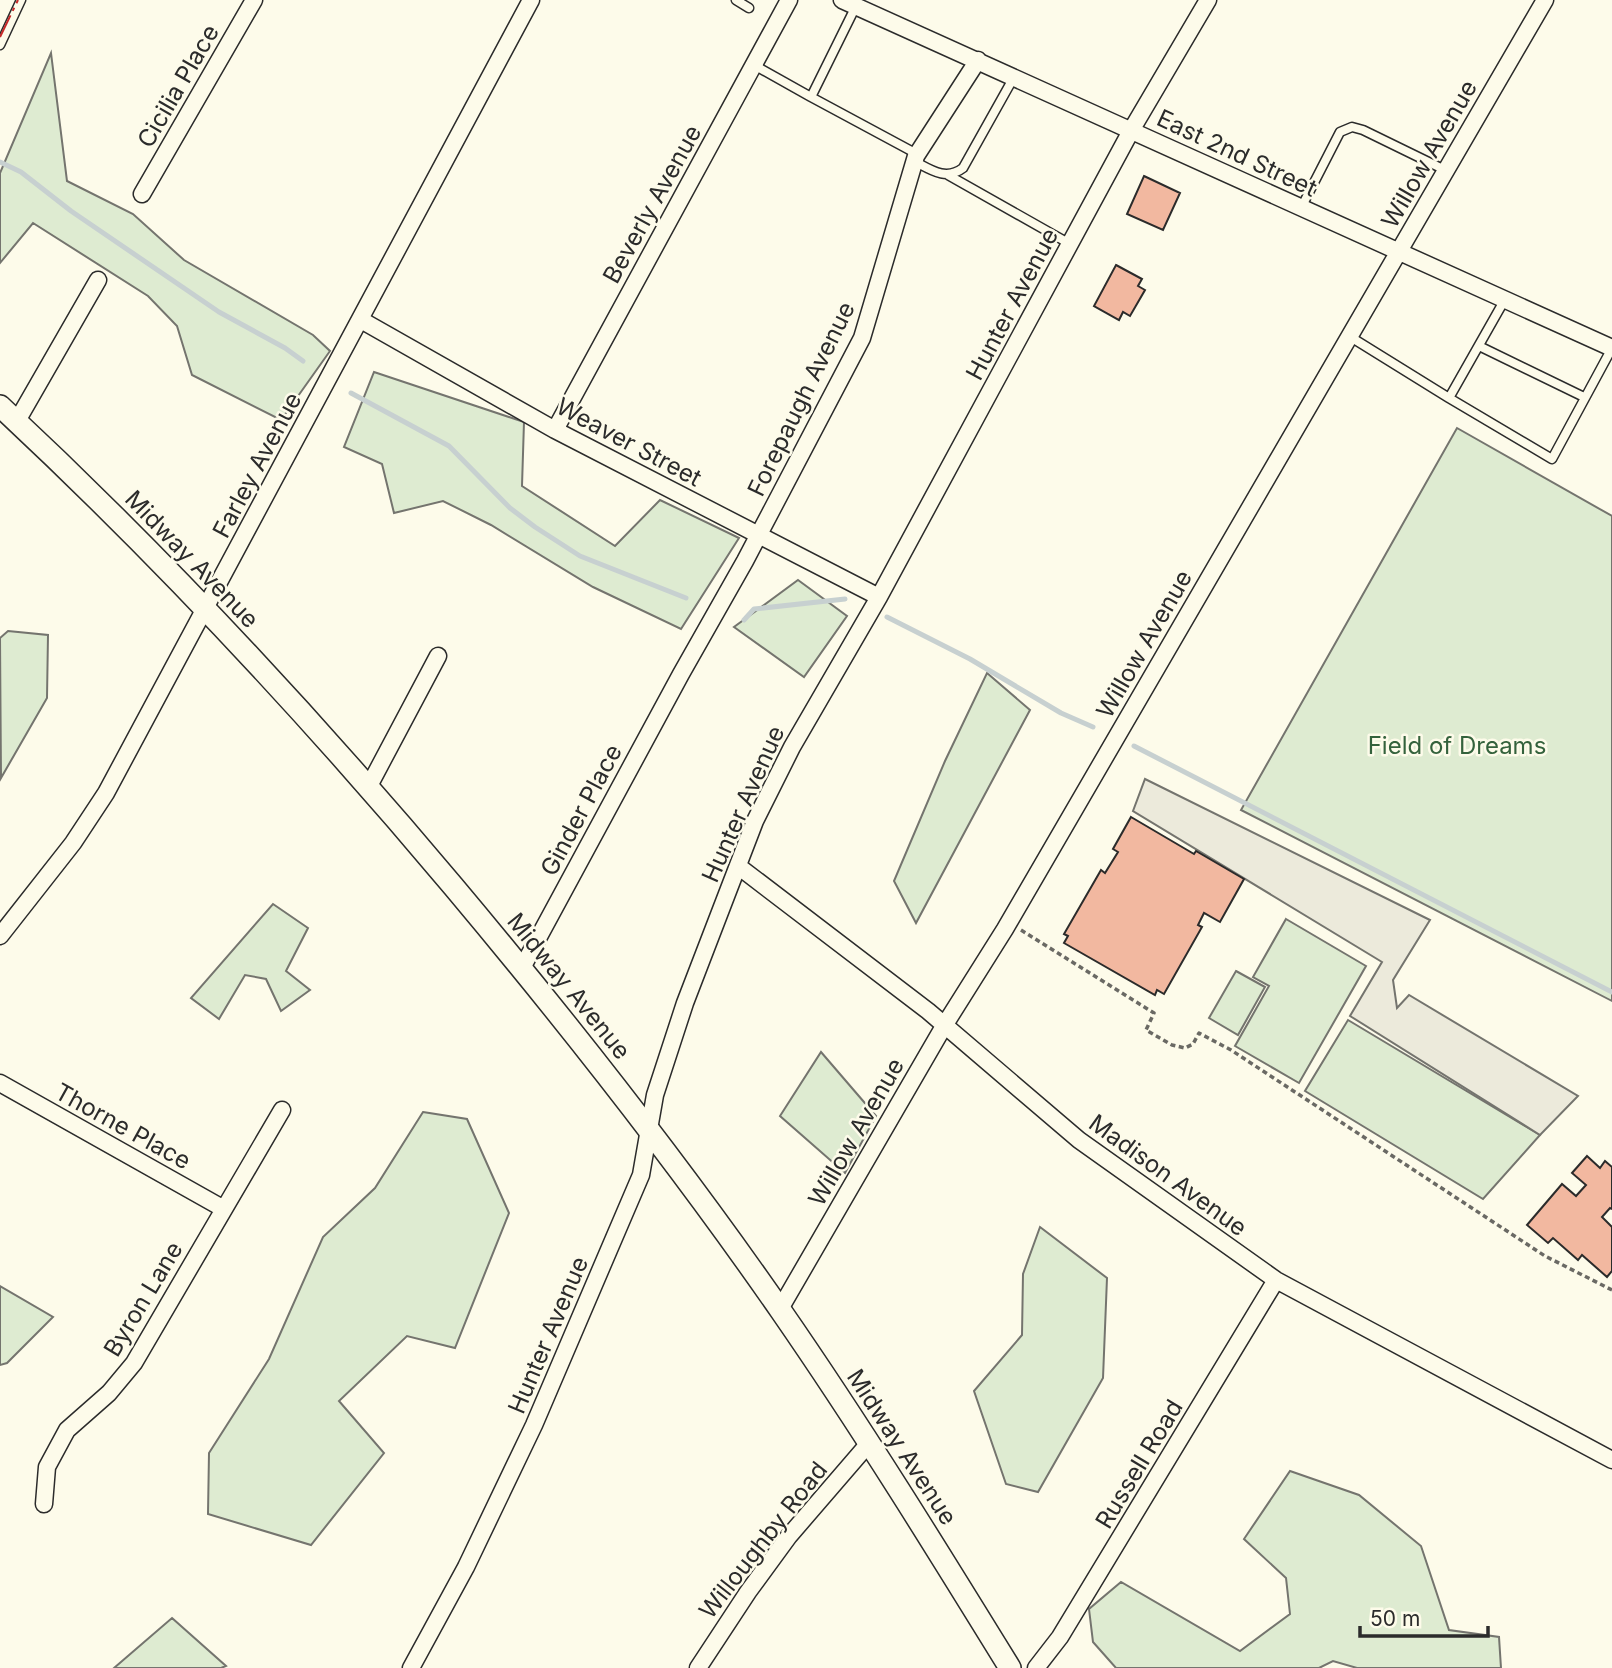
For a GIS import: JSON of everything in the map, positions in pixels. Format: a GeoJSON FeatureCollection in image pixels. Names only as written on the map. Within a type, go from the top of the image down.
{"type":"FeatureCollection","features":[{"type":"Feature","properties":{"kind":"street","name":"Cicilia Place"},"geometry":{"type":"LineString","coordinates":[[142,194],[254,0]]}},
{"type":"Feature","properties":{"kind":"street","name":"Farley Avenue"},"geometry":{"type":"LineString","coordinates":[[0,936],[73,843],[106,793],[531,0]]}},
{"type":"Feature","properties":{"kind":"street","name":"Beverly Avenue"},"geometry":{"type":"LineString","coordinates":[[555,430],[789,0]]}},
{"type":"Feature","properties":{"kind":"street","name":"Hunter Avenue"},"geometry":{"type":"LineString","coordinates":[[411,1668],[466,1567],[534,1425],[641,1175],[655,1095],[685,1003],[755,821],[792,747],[879,597],[1132,129],[1208,0]]}},
{"type":"Feature","properties":{"kind":"street","name":"Willow Avenue"},"geometry":{"type":"LineString","coordinates":[[780,1309],[944,1026],[1005,929],[1545,0]]}},
{"type":"Feature","properties":{"kind":"street","name":"East 2nd Street"},"geometry":{"type":"LineString","coordinates":[[849,3],[1132,129],[1504,301],[1612,347]]}},
{"type":"Feature","properties":{"kind":"street","name":"Forepaugh Avenue"},"geometry":{"type":"LineString","coordinates":[[681,674],[759,535],[862,338],[876,299],[916,158],[978,60]]}},
{"type":"Feature","properties":{"kind":"street"},"geometry":{"type":"LineString","coordinates":[[17,421],[98,280]]}},
{"type":"Feature","properties":{"kind":"street","name":"Weaver Street"},"geometry":{"type":"LineString","coordinates":[[361,320],[555,430],[879,597]]}},
{"type":"Feature","properties":{"kind":"street","name":"Midway Avenue"},"geometry":{"type":"LineString","coordinates":[[0,405],[128,530],[369,786],[522,968],[649,1129],[780,1309],[870,1443],[1010,1668]]}},
{"type":"Feature","properties":{"kind":"street"},"geometry":{"type":"LineString","coordinates":[[369,786],[438,656]]}},
{"type":"Feature","properties":{"kind":"street","name":"Ginder Place"},"geometry":{"type":"LineString","coordinates":[[522,968],[681,674]]}},
{"type":"Feature","properties":{"kind":"street","name":"Madison Avenue"},"geometry":{"type":"LineString","coordinates":[[738,866],[944,1026],[1079,1140],[1276,1280],[1612,1460]]}},
{"type":"Feature","properties":{"kind":"street","name":"Thorne Place"},"geometry":{"type":"LineString","coordinates":[[0,1083],[224,1209]]}},
{"type":"Feature","properties":{"kind":"street","name":"Byron Lane"},"geometry":{"type":"LineString","coordinates":[[44,1504],[47,1466],[67,1430],[109,1393],[134,1363],[282,1110]]}},
{"type":"Feature","properties":{"kind":"street","name":"Russell Road"},"geometry":{"type":"LineString","coordinates":[[1036,1668],[1060,1637],[1276,1280]]}},
{"type":"Feature","properties":{"kind":"street","name":"Willoughby Road"},"geometry":{"type":"LineString","coordinates":[[698,1668],[789,1536],[870,1443]]}},
{"type":"Feature","properties":{"kind":"lane"},"geometry":{"type":"LineString","coordinates":[[0,45],[21,0]]}},
{"type":"Feature","properties":{"kind":"lane"},"geometry":{"type":"LineString","coordinates":[[736,0],[749,8]]}},
{"type":"Feature","properties":{"kind":"lane"},"geometry":{"type":"LineString","coordinates":[[811,97],[849,3]]}},
{"type":"Feature","properties":{"kind":"lane"},"geometry":{"type":"LineString","coordinates":[[754,65],[936,172],[948,175],[955,175],[963,168],[1014,76]]}},
{"type":"Feature","properties":{"kind":"lane"},"geometry":{"type":"LineString","coordinates":[[1301,208],[1340,132],[1352,127],[1445,170]]}},
{"type":"Feature","properties":{"kind":"lane"},"geometry":{"type":"LineString","coordinates":[[948,175],[1070,244]]}},
{"type":"Feature","properties":{"kind":"lane"},"geometry":{"type":"LineString","coordinates":[[1449,398],[1504,301]]}},
{"type":"Feature","properties":{"kind":"lane"},"geometry":{"type":"LineString","coordinates":[[1349,336],[1552,459],[1612,347]]}},
{"type":"Feature","properties":{"kind":"lane"},"geometry":{"type":"LineString","coordinates":[[1479,346],[1584,397]]}},
{"type":"Feature","properties":{"kind":"path"},"geometry":{"type":"LineString","coordinates":[[1021,930],[1154,1013],[1146,1030],[1172,1045],[1185,1048],[1192,1044],[1199,1033],[1231,1050],[1545,1256],[1612,1290]]}},
{"type":"Feature","properties":{"kind":"green space"},"geometry":{"type":"Polygon","coordinates":[[[51,53],[67,181],[133,214],[184,260],[313,335],[330,351],[281,420],[192,375],[177,326],[148,296],[33,223],[0,263],[0,173],[51,53]]]}},
{"type":"Feature","properties":{"kind":"green space"},"geometry":{"type":"Polygon","coordinates":[[[374,372],[524,422],[522,486],[615,546],[660,500],[739,538],[681,629],[593,587],[491,525],[443,501],[394,513],[382,464],[344,447],[374,372]]]}},
{"type":"Feature","properties":{"kind":"green space","name":"Field of Dreams"},"geometry":{"type":"Polygon","coordinates":[[[1457,428],[1612,516],[1612,1001],[1241,810],[1457,428]]]}},
{"type":"Feature","properties":{"kind":"green space"},"geometry":{"type":"Polygon","coordinates":[[[798,580],[847,616],[804,677],[734,627],[798,580]]]}},
{"type":"Feature","properties":{"kind":"green space"},"geometry":{"type":"Polygon","coordinates":[[[8,631],[48,635],[47,698],[1,778],[0,638],[8,631]]]}},
{"type":"Feature","properties":{"kind":"green space"},"geometry":{"type":"Polygon","coordinates":[[[987,673],[1030,710],[916,923],[894,881],[945,761],[987,673]]]}},
{"type":"Feature","properties":{"kind":"green space"},"geometry":{"type":"Polygon","coordinates":[[[273,904],[308,928],[286,971],[310,990],[281,1011],[266,979],[245,975],[219,1019],[191,998],[273,904]]]}},
{"type":"Feature","properties":{"kind":"green space"},"geometry":{"type":"Polygon","coordinates":[[[1286,919],[1366,966],[1299,1083],[1235,1046],[1269,986],[1253,977],[1286,919]]]}},
{"type":"Feature","properties":{"kind":"green space"},"geometry":{"type":"Polygon","coordinates":[[[1236,971],[1265,987],[1238,1035],[1209,1018],[1236,971]]]}},
{"type":"Feature","properties":{"kind":"green space"},"geometry":{"type":"Polygon","coordinates":[[[1348,1020],[1540,1135],[1483,1199],[1305,1091],[1348,1020]]]}},
{"type":"Feature","properties":{"kind":"green space"},"geometry":{"type":"Polygon","coordinates":[[[821,1052],[876,1116],[845,1173],[780,1116],[821,1052]]]}},
{"type":"Feature","properties":{"kind":"green space"},"geometry":{"type":"Polygon","coordinates":[[[423,1112],[467,1119],[509,1213],[455,1348],[407,1336],[339,1401],[384,1453],[311,1545],[208,1514],[209,1453],[269,1359],[323,1237],[375,1188],[423,1112]]]}},
{"type":"Feature","properties":{"kind":"green space"},"geometry":{"type":"Polygon","coordinates":[[[1040,1227],[1107,1278],[1103,1378],[1038,1492],[1006,1484],[974,1391],[1022,1335],[1023,1274],[1040,1227]]]}},
{"type":"Feature","properties":{"kind":"green space"},"geometry":{"type":"Polygon","coordinates":[[[0,1286],[53,1317],[7,1363],[0,1365],[0,1286]]]}},
{"type":"Feature","properties":{"kind":"green space"},"geometry":{"type":"Polygon","coordinates":[[[1290,1471],[1359,1495],[1421,1546],[1449,1630],[1499,1637],[1501,1668],[1357,1668],[1333,1661],[1319,1668],[1116,1668],[1093,1642],[1089,1609],[1121,1582],[1240,1651],[1290,1614],[1286,1578],[1244,1539],[1290,1471]]]}},
{"type":"Feature","properties":{"kind":"green space"},"geometry":{"type":"Polygon","coordinates":[[[172,1618],[226,1666],[114,1668],[172,1618]]]}},
{"type":"Feature","properties":{"kind":"shaded area"},"geometry":{"type":"Polygon","coordinates":[[[1145,779],[1430,920],[1393,980],[1397,1008],[1409,995],[1578,1096],[1540,1135],[1350,1016],[1382,962],[1133,811],[1145,779]]]}},
{"type":"Feature","properties":{"kind":"building"},"geometry":{"type":"Polygon","coordinates":[[[1144,176],[1180,193],[1163,230],[1127,214],[1144,176]]]}},
{"type":"Feature","properties":{"kind":"building"},"geometry":{"type":"Polygon","coordinates":[[[1116,265],[1142,279],[1138,286],[1145,290],[1130,316],[1123,312],[1119,320],[1094,306],[1116,265]]]}},
{"type":"Feature","properties":{"kind":"building"},"geometry":{"type":"Polygon","coordinates":[[[1131,817],[1194,854],[1196,851],[1244,879],[1220,922],[1204,913],[1198,925],[1202,927],[1164,994],[1157,990],[1155,995],[1064,943],[1068,936],[1064,934],[1101,870],[1105,873],[1118,852],[1113,849],[1131,817]]]}},
{"type":"Feature","properties":{"kind":"building"},"geometry":{"type":"Polygon","coordinates":[[[1587,1156],[1600,1168],[1605,1161],[1612,1167],[1612,1209],[1602,1217],[1612,1227],[1612,1271],[1607,1277],[1582,1255],[1578,1260],[1553,1238],[1548,1243],[1527,1225],[1562,1184],[1576,1196],[1586,1185],[1572,1173],[1587,1156]]]}},
{"type":"Feature","properties":{"kind":"waterway"},"geometry":{"type":"LineString","coordinates":[[0,162],[21,172],[71,211],[219,312],[285,348],[303,361]]}},
{"type":"Feature","properties":{"kind":"waterway"},"geometry":{"type":"LineString","coordinates":[[351,393],[449,446],[510,508],[580,556],[686,598]]}},
{"type":"Feature","properties":{"kind":"waterway"},"geometry":{"type":"LineString","coordinates":[[744,620],[754,609],[845,599]]}},
{"type":"Feature","properties":{"kind":"waterway"},"geometry":{"type":"LineString","coordinates":[[887,617],[970,659],[1061,713],[1093,727]]}},
{"type":"Feature","properties":{"kind":"waterway"},"geometry":{"type":"LineString","coordinates":[[1134,746],[1612,992]]}},
{"type":"Feature","properties":{"kind":"power"},"geometry":{"type":"LineString","coordinates":[[0,37],[18,0]]}}]}
